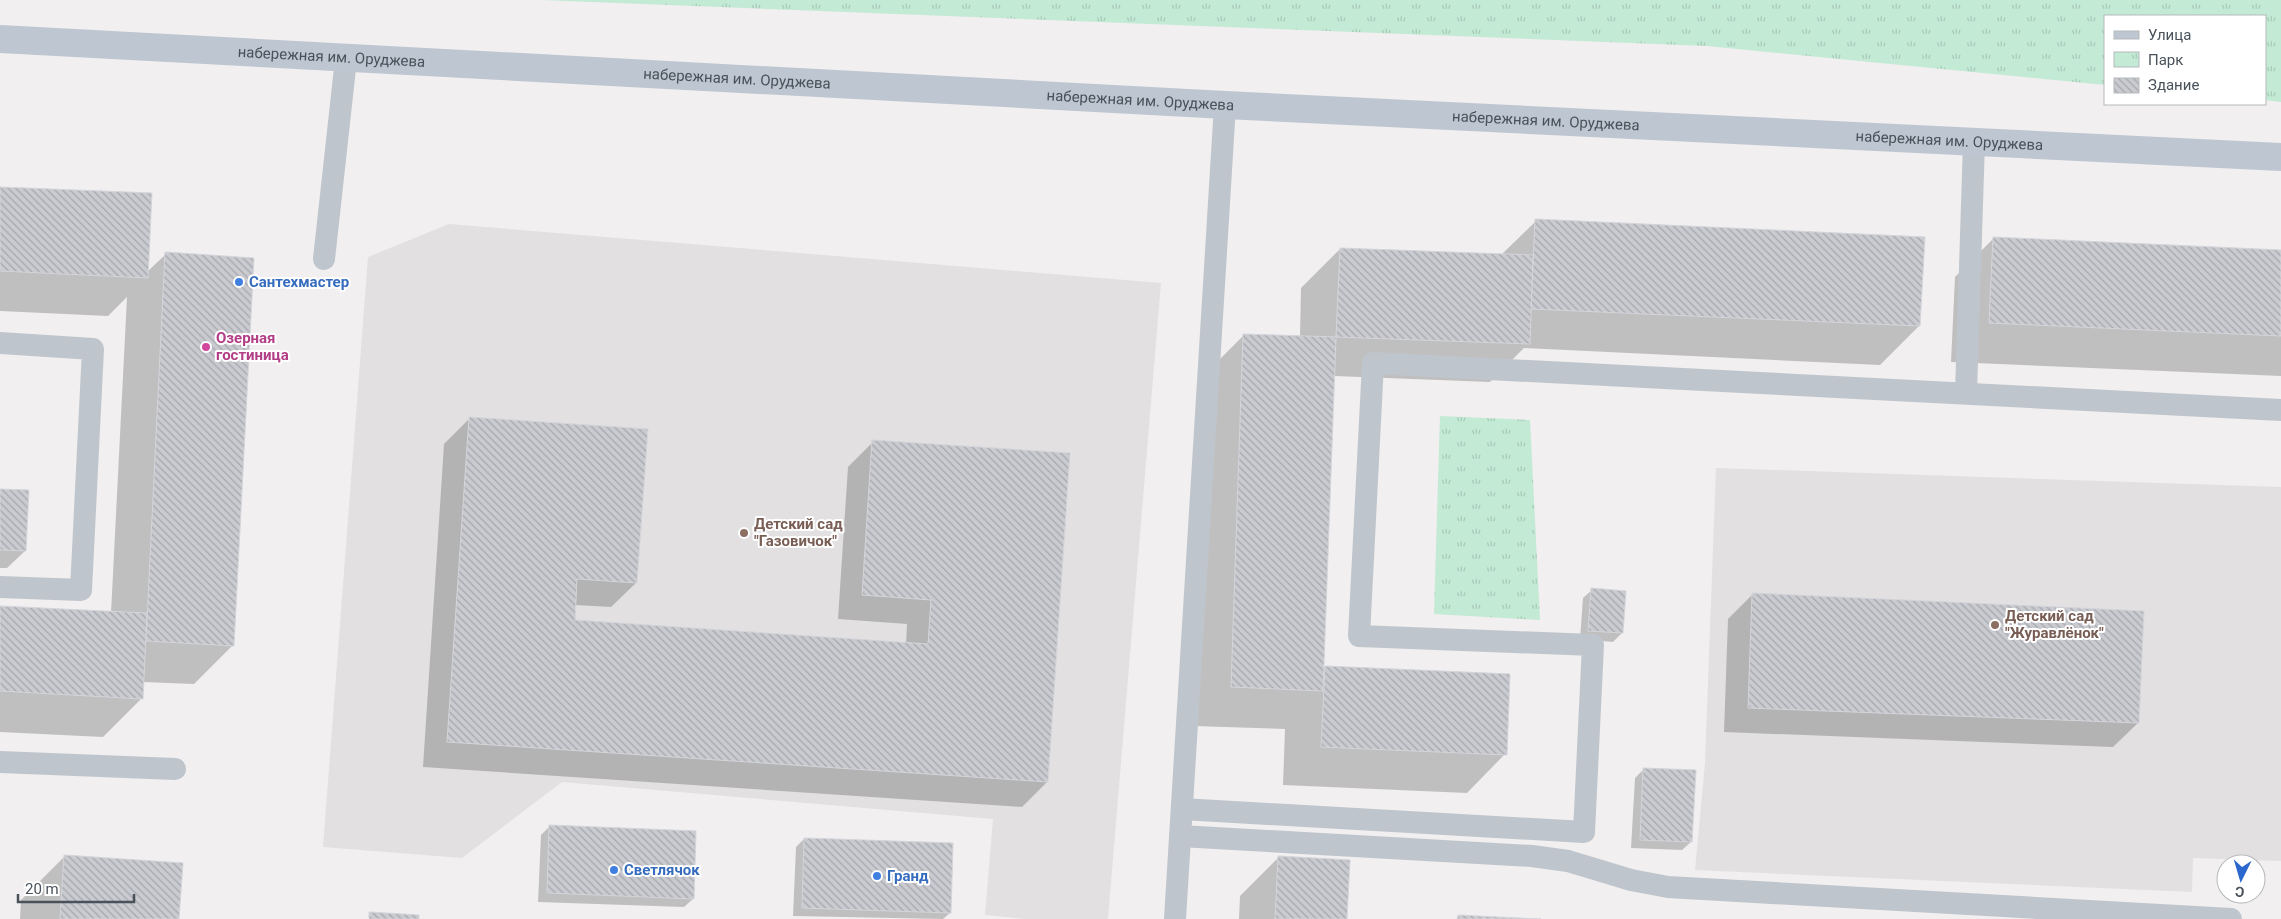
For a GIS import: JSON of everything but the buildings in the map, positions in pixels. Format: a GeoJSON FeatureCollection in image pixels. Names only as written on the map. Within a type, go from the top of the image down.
{"type":"FeatureCollection","features":[{"type":"Feature","properties":{"kind":"street","name":"набережная им. Оруджева"},"geometry":{"type":"LineString","coordinates":[[0,39],[1225,106],[2281,157]]}},
{"type":"Feature","properties":{"kind":"lane"},"geometry":{"type":"LineString","coordinates":[[324,258],[346,59]]}},
{"type":"Feature","properties":{"kind":"lane"},"geometry":{"type":"LineString","coordinates":[[1176,919],[1225,106]]}},
{"type":"Feature","properties":{"kind":"lane"},"geometry":{"type":"LineString","coordinates":[[1966,393],[1974,142]]}},
{"type":"Feature","properties":{"kind":"lane"},"geometry":{"type":"LineString","coordinates":[[0,343],[92,349],[81,590],[0,587]]}},
{"type":"Feature","properties":{"kind":"lane"},"geometry":{"type":"LineString","coordinates":[[1182,809],[1584,832],[1593,644],[1359,636],[1373,363],[2281,410]]}},
{"type":"Feature","properties":{"kind":"lane"},"geometry":{"type":"LineString","coordinates":[[0,762],[175,769]]}},
{"type":"Feature","properties":{"kind":"lane"},"geometry":{"type":"LineString","coordinates":[[1180,836],[1532,856],[1568,861],[1631,880],[1668,887],[2231,919]]}},
{"type":"Feature","properties":{"kind":"shaded area","name":"Детский сад \"Газовичок\""},"geometry":{"type":"Polygon","coordinates":[[[449,224],[1161,283],[1108,919],[1026,919],[985,915],[993,819],[562,782],[462,858],[323,847],[368,257],[449,224]]]}},
{"type":"Feature","properties":{"kind":"shaded area","name":"Детский сад \"Журавлёнок\""},"geometry":{"type":"Polygon","coordinates":[[[1716,468],[2281,487],[2281,861],[2266,860],[2266,854],[2216,854],[2216,859],[2193,858],[2192,892],[1695,870],[1705,763],[1716,468]]]}},
{"type":"Feature","properties":{"kind":"green space"},"geometry":{"type":"Polygon","coordinates":[[[542,0],[2281,0],[2281,102],[2266,100],[2266,15],[2104,15],[2104,85],[1707,46],[542,0]]]}},
{"type":"Feature","properties":{"kind":"green space"},"geometry":{"type":"Polygon","coordinates":[[[1440,416],[1530,420],[1540,620],[1434,614],[1440,416]]]}},
{"type":"Feature","properties":{"kind":"place","name":"Сантехмастер"},"geometry":{"type":"Point","coordinates":[239,282]}},
{"type":"Feature","properties":{"kind":"place","name":"Озерная гостиница"},"geometry":{"type":"Point","coordinates":[206,347]}},
{"type":"Feature","properties":{"kind":"place","name":"Детский сад \"Газовичок\""},"geometry":{"type":"Point","coordinates":[744,533]}},
{"type":"Feature","properties":{"kind":"place","name":"Детский сад \"Журавлёнок\""},"geometry":{"type":"Point","coordinates":[1995,625]}},
{"type":"Feature","properties":{"kind":"place","name":"Светлячок"},"geometry":{"type":"Point","coordinates":[614,870]}},
{"type":"Feature","properties":{"kind":"place","name":"Гранд"},"geometry":{"type":"Point","coordinates":[877,876]}}]}
